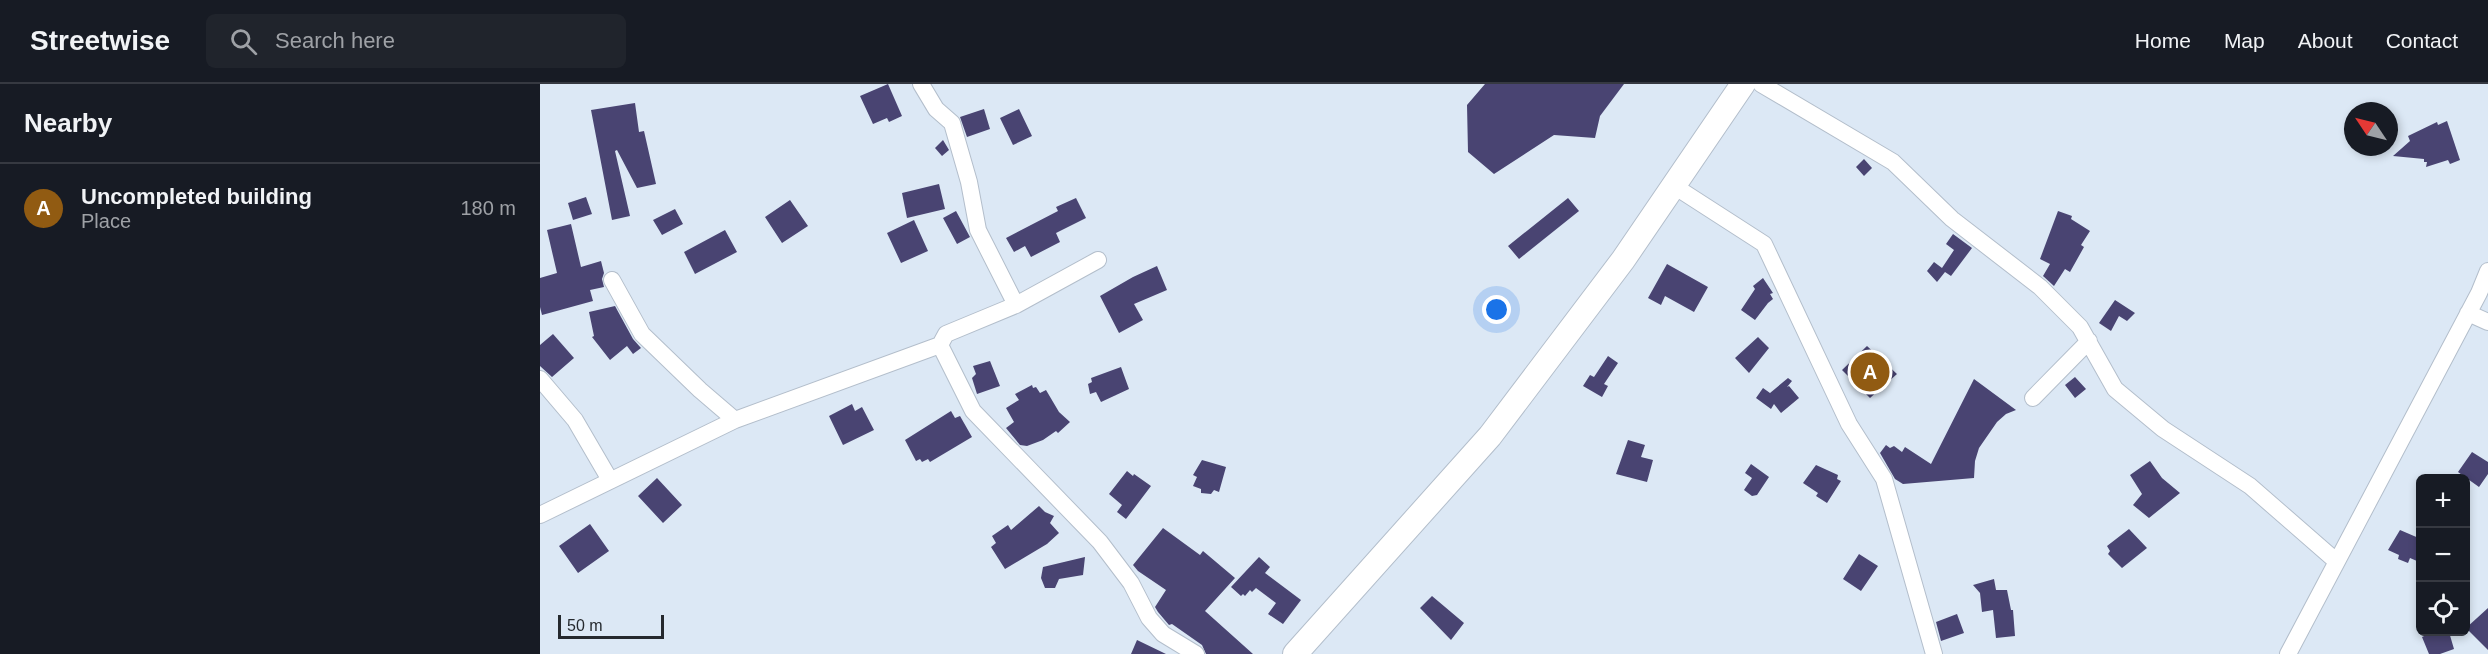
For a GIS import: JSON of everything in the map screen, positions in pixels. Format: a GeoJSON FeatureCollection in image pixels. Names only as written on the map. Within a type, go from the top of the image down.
{"type":"FeatureCollection","features":[{"type":"Feature","properties":{"kind":"main road"},"geometry":{"type":"LineString","coordinates":[[1295,654],[1490,436],[1623,260],[1743,84]]}},
{"type":"Feature","properties":{"kind":"street"},"geometry":{"type":"LineString","coordinates":[[921,84],[936,109],[952,123],[969,182],[978,230],[1016,305]]}},
{"type":"Feature","properties":{"kind":"street"},"geometry":{"type":"LineString","coordinates":[[1761,84],[1893,162],[1952,219],[2040,287],[2080,327],[2115,389],[2163,429],[2250,486],[2336,561]]}},
{"type":"Feature","properties":{"kind":"street"},"geometry":{"type":"LineString","coordinates":[[1674,186],[1764,244],[1848,424],[1884,479],[1934,654]]}},
{"type":"Feature","properties":{"kind":"street"},"geometry":{"type":"LineString","coordinates":[[540,515],[735,420],[940,345],[946,334],[1016,305],[1098,260]]}},
{"type":"Feature","properties":{"kind":"street"},"geometry":{"type":"LineString","coordinates":[[2288,654],[2488,271]]}},
{"type":"Feature","properties":{"kind":"street"},"geometry":{"type":"LineString","coordinates":[[612,280],[642,334],[735,420]]}},
{"type":"Feature","properties":{"kind":"street"},"geometry":{"type":"LineString","coordinates":[[2468,313],[2488,322]]}},
{"type":"Feature","properties":{"kind":"street"},"geometry":{"type":"LineString","coordinates":[[2033,398],[2089,341]]}},
{"type":"Feature","properties":{"kind":"street"},"geometry":{"type":"LineString","coordinates":[[940,345],[973,411],[1100,542],[1131,583],[1149,618],[1163,634],[1196,654]]}},
{"type":"Feature","properties":{"kind":"street"},"geometry":{"type":"LineString","coordinates":[[540,379],[575,420],[610,480]]}},
{"type":"Feature","properties":{"kind":"building"},"geometry":{"type":"Polygon","coordinates":[[[888,84],[902,116],[889,122],[887,118],[873,124],[860,96],[888,84]]]}},
{"type":"Feature","properties":{"kind":"building"},"geometry":{"type":"Polygon","coordinates":[[[1485,84],[1624,84],[1600,116],[1595,138],[1554,135],[1494,174],[1468,152],[1467,105],[1485,84]]]}},
{"type":"Feature","properties":{"kind":"building"},"geometry":{"type":"Polygon","coordinates":[[[635,103],[639,132],[644,131],[656,184],[637,188],[617,150],[615,151],[630,216],[612,220],[591,110],[635,103]]]}},
{"type":"Feature","properties":{"kind":"building"},"geometry":{"type":"Polygon","coordinates":[[[984,109],[990,129],[967,137],[960,117],[984,109]]]}},
{"type":"Feature","properties":{"kind":"building"},"geometry":{"type":"Polygon","coordinates":[[[1019,109],[1032,136],[1013,145],[1000,118],[1019,109]]]}},
{"type":"Feature","properties":{"kind":"building"},"geometry":{"type":"Polygon","coordinates":[[[2447,121],[2460,160],[2450,164],[2448,160],[2426,167],[2427,162],[2424,162],[2424,159],[2393,156],[2398,156],[2398,152],[2410,141],[2408,136],[2437,122],[2438,125],[2447,121]]]}},
{"type":"Feature","properties":{"kind":"building"},"geometry":{"type":"Polygon","coordinates":[[[943,140],[949,150],[942,156],[935,148],[943,140]]]}},
{"type":"Feature","properties":{"kind":"building"},"geometry":{"type":"Polygon","coordinates":[[[1864,159],[1872,168],[1864,176],[1856,167],[1864,159]]]}},
{"type":"Feature","properties":{"kind":"building"},"geometry":{"type":"Polygon","coordinates":[[[939,184],[945,209],[907,218],[902,193],[939,184]]]}},
{"type":"Feature","properties":{"kind":"building"},"geometry":{"type":"Polygon","coordinates":[[[586,197],[592,214],[573,220],[568,203],[586,197]]]}},
{"type":"Feature","properties":{"kind":"building"},"geometry":{"type":"Polygon","coordinates":[[[1076,198],[1086,218],[1056,233],[1060,242],[1031,257],[1025,246],[1014,252],[1006,238],[1058,211],[1056,207],[1076,198]]]}},
{"type":"Feature","properties":{"kind":"building"},"geometry":{"type":"Polygon","coordinates":[[[1568,198],[1579,211],[1519,259],[1508,246],[1568,198]]]}},
{"type":"Feature","properties":{"kind":"building"},"geometry":{"type":"Polygon","coordinates":[[[790,200],[808,226],[782,243],[765,217],[790,200]]]}},
{"type":"Feature","properties":{"kind":"building"},"geometry":{"type":"Polygon","coordinates":[[[675,209],[683,224],[662,235],[653,220],[675,209]]]}},
{"type":"Feature","properties":{"kind":"building"},"geometry":{"type":"Polygon","coordinates":[[[956,211],[970,237],[957,244],[943,218],[956,211]]]}},
{"type":"Feature","properties":{"kind":"building"},"geometry":{"type":"Polygon","coordinates":[[[2058,211],[2072,216],[2071,219],[2090,231],[2081,245],[2084,247],[2070,272],[2065,269],[2054,286],[2043,276],[2050,264],[2040,259],[2058,211]]]}},
{"type":"Feature","properties":{"kind":"building"},"geometry":{"type":"Polygon","coordinates":[[[914,220],[928,251],[901,263],[887,233],[914,220]]]}},
{"type":"Feature","properties":{"kind":"building"},"geometry":{"type":"Polygon","coordinates":[[[571,224],[581,267],[601,261],[604,287],[590,290],[593,301],[542,315],[540,278],[557,273],[547,230],[571,224]]]}},
{"type":"Feature","properties":{"kind":"building"},"geometry":{"type":"Polygon","coordinates":[[[725,230],[737,252],[695,274],[684,252],[725,230]]]}},
{"type":"Feature","properties":{"kind":"building"},"geometry":{"type":"Polygon","coordinates":[[[1953,234],[1972,248],[1951,276],[1945,272],[1937,282],[1927,271],[1934,262],[1942,268],[1954,250],[1946,244],[1953,234]]]}},
{"type":"Feature","properties":{"kind":"building"},"geometry":{"type":"Polygon","coordinates":[[[1667,264],[1708,287],[1694,312],[1665,296],[1661,305],[1648,298],[1667,264]]]}},
{"type":"Feature","properties":{"kind":"building"},"geometry":{"type":"Polygon","coordinates":[[[1157,266],[1167,290],[1134,304],[1143,320],[1119,333],[1100,296],[1157,266]]]}},
{"type":"Feature","properties":{"kind":"building"},"geometry":{"type":"Polygon","coordinates":[[[1763,278],[1773,293],[1770,294],[1773,299],[1755,320],[1741,310],[1755,289],[1753,286],[1763,278]]]}},
{"type":"Feature","properties":{"kind":"building"},"geometry":{"type":"Polygon","coordinates":[[[2115,300],[2135,313],[2127,321],[2119,316],[2111,331],[2099,323],[2115,300]]]}},
{"type":"Feature","properties":{"kind":"building"},"geometry":{"type":"Polygon","coordinates":[[[615,306],[633,339],[641,348],[633,354],[627,346],[610,360],[592,337],[594,336],[589,312],[615,306]]]}},
{"type":"Feature","properties":{"kind":"building"},"geometry":{"type":"Polygon","coordinates":[[[553,334],[574,358],[552,377],[540,366],[540,345],[553,334]]]}},
{"type":"Feature","properties":{"kind":"building"},"geometry":{"type":"Polygon","coordinates":[[[1758,337],[1769,348],[1749,373],[1735,358],[1758,337]]]}},
{"type":"Feature","properties":{"kind":"building"},"geometry":{"type":"Polygon","coordinates":[[[1867,346],[1897,374],[1870,398],[1842,370],[1867,346]]]}},
{"type":"Feature","properties":{"kind":"building"},"geometry":{"type":"Polygon","coordinates":[[[1608,356],[1618,363],[1604,384],[1608,386],[1602,397],[1583,386],[1590,375],[1594,377],[1608,356]]]}},
{"type":"Feature","properties":{"kind":"building"},"geometry":{"type":"Polygon","coordinates":[[[990,361],[1000,386],[977,394],[972,378],[976,374],[973,366],[990,361]]]}},
{"type":"Feature","properties":{"kind":"building"},"geometry":{"type":"Polygon","coordinates":[[[1121,367],[1129,389],[1101,402],[1096,392],[1090,394],[1088,384],[1092,382],[1091,378],[1121,367]]]}},
{"type":"Feature","properties":{"kind":"building"},"geometry":{"type":"Polygon","coordinates":[[[2075,377],[2086,389],[2075,398],[2065,385],[2075,377]]]}},
{"type":"Feature","properties":{"kind":"building"},"geometry":{"type":"Polygon","coordinates":[[[1788,378],[1792,381],[1787,387],[1789,386],[1799,398],[1781,413],[1774,404],[1771,409],[1756,398],[1763,388],[1770,393],[1788,378]]]}},
{"type":"Feature","properties":{"kind":"building"},"geometry":{"type":"Polygon","coordinates":[[[1974,379],[2016,410],[2006,414],[1997,422],[1979,448],[1975,461],[1974,478],[1903,484],[1895,479],[1880,453],[1886,445],[1890,448],[1894,446],[1902,452],[1905,447],[1931,464],[1974,379]]]}},
{"type":"Feature","properties":{"kind":"building"},"geometry":{"type":"Polygon","coordinates":[[[1032,385],[1040,393],[1046,390],[1059,412],[1070,422],[1058,433],[1056,431],[1043,440],[1027,446],[1020,445],[1006,428],[1014,422],[1006,408],[1019,400],[1015,394],[1032,385]]]}},
{"type":"Feature","properties":{"kind":"building"},"geometry":{"type":"Polygon","coordinates":[[[852,404],[855,411],[862,407],[874,430],[843,445],[829,416],[852,404]]]}},
{"type":"Feature","properties":{"kind":"building"},"geometry":{"type":"Polygon","coordinates":[[[951,411],[955,418],[960,416],[972,437],[930,462],[928,459],[922,462],[920,459],[916,461],[905,440],[951,411]]]}},
{"type":"Feature","properties":{"kind":"building"},"geometry":{"type":"Polygon","coordinates":[[[1628,440],[1645,445],[1641,457],[1653,460],[1647,482],[1616,474],[1628,440]]]}},
{"type":"Feature","properties":{"kind":"building"},"geometry":{"type":"Polygon","coordinates":[[[2472,452],[2488,462],[2488,474],[2479,487],[2470,481],[2470,474],[2458,472],[2472,452]]]}},
{"type":"Feature","properties":{"kind":"building"},"geometry":{"type":"Polygon","coordinates":[[[1202,460],[1226,467],[1219,492],[1214,490],[1211,494],[1201,493],[1201,489],[1193,486],[1197,477],[1193,475],[1202,460]]]}},
{"type":"Feature","properties":{"kind":"building"},"geometry":{"type":"Polygon","coordinates":[[[2150,461],[2162,478],[2180,493],[2149,518],[2133,505],[2142,494],[2130,475],[2150,461]]]}},
{"type":"Feature","properties":{"kind":"building"},"geometry":{"type":"Polygon","coordinates":[[[1751,464],[1769,477],[1757,495],[1752,496],[1744,490],[1752,478],[1745,473],[1751,464]]]}},
{"type":"Feature","properties":{"kind":"building"},"geometry":{"type":"Polygon","coordinates":[[[1816,465],[1838,475],[1837,479],[1841,481],[1827,503],[1816,496],[1818,493],[1803,483],[1816,465]]]}},
{"type":"Feature","properties":{"kind":"building"},"geometry":{"type":"Polygon","coordinates":[[[1127,471],[1151,486],[1126,519],[1117,512],[1122,505],[1109,494],[1127,471]]]}},
{"type":"Feature","properties":{"kind":"building"},"geometry":{"type":"Polygon","coordinates":[[[657,478],[682,505],[663,523],[638,496],[657,478]]]}},
{"type":"Feature","properties":{"kind":"building"},"geometry":{"type":"Polygon","coordinates":[[[1039,506],[1054,516],[1050,523],[1059,533],[1047,544],[1005,569],[991,547],[996,543],[992,536],[1008,525],[1011,530],[1039,506]]]}},
{"type":"Feature","properties":{"kind":"building"},"geometry":{"type":"Polygon","coordinates":[[[590,524],[609,551],[578,573],[559,546],[590,524]]]}},
{"type":"Feature","properties":{"kind":"building"},"geometry":{"type":"Polygon","coordinates":[[[1163,528],[1200,555],[1203,551],[1235,578],[1205,611],[1253,654],[1206,654],[1202,645],[1172,624],[1169,625],[1158,612],[1155,607],[1166,590],[1133,565],[1163,528]]]}},
{"type":"Feature","properties":{"kind":"building"},"geometry":{"type":"Polygon","coordinates":[[[2129,529],[2147,548],[2122,568],[2108,554],[2110,551],[2107,546],[2129,529]]]}},
{"type":"Feature","properties":{"kind":"building"},"geometry":{"type":"Polygon","coordinates":[[[2400,530],[2416,537],[2416,561],[2410,558],[2408,563],[2398,559],[2399,555],[2388,550],[2400,530]]]}},
{"type":"Feature","properties":{"kind":"building"},"geometry":{"type":"Polygon","coordinates":[[[1859,554],[1878,566],[1861,591],[1843,579],[1859,554]]]}},
{"type":"Feature","properties":{"kind":"building"},"geometry":{"type":"Polygon","coordinates":[[[1085,557],[1083,575],[1059,579],[1055,588],[1045,588],[1041,578],[1043,567],[1085,557]]]}},
{"type":"Feature","properties":{"kind":"building"},"geometry":{"type":"Polygon","coordinates":[[[1259,557],[1270,567],[1265,573],[1301,600],[1283,624],[1268,614],[1276,603],[1256,588],[1252,592],[1250,590],[1245,596],[1243,594],[1241,596],[1231,587],[1259,557]]]}},
{"type":"Feature","properties":{"kind":"building"},"geometry":{"type":"Polygon","coordinates":[[[1994,579],[1996,590],[2007,590],[2011,610],[2013,610],[2015,636],[1996,638],[1993,610],[1982,612],[1980,593],[1973,585],[1994,579]]]}},
{"type":"Feature","properties":{"kind":"building"},"geometry":{"type":"Polygon","coordinates":[[[1432,596],[1464,623],[1451,640],[1420,608],[1432,596]]]}},
{"type":"Feature","properties":{"kind":"building"},"geometry":{"type":"Polygon","coordinates":[[[2488,608],[2488,650],[2470,632],[2470,624],[2488,608]]]}},
{"type":"Feature","properties":{"kind":"building"},"geometry":{"type":"Polygon","coordinates":[[[1957,614],[1964,633],[1941,641],[1936,622],[1957,614]]]}},
{"type":"Feature","properties":{"kind":"building"},"geometry":{"type":"Polygon","coordinates":[[[2450,636],[2454,649],[2440,654],[2429,654],[2422,637],[2450,636]]]}},
{"type":"Feature","properties":{"kind":"building"},"geometry":{"type":"Polygon","coordinates":[[[1137,640],[1166,654],[1131,654],[1137,640]]]}},
{"type":"Feature","properties":{"kind":"place","name":"Uncompleted building"},"geometry":{"type":"Point","coordinates":[1870,372]}}]}
